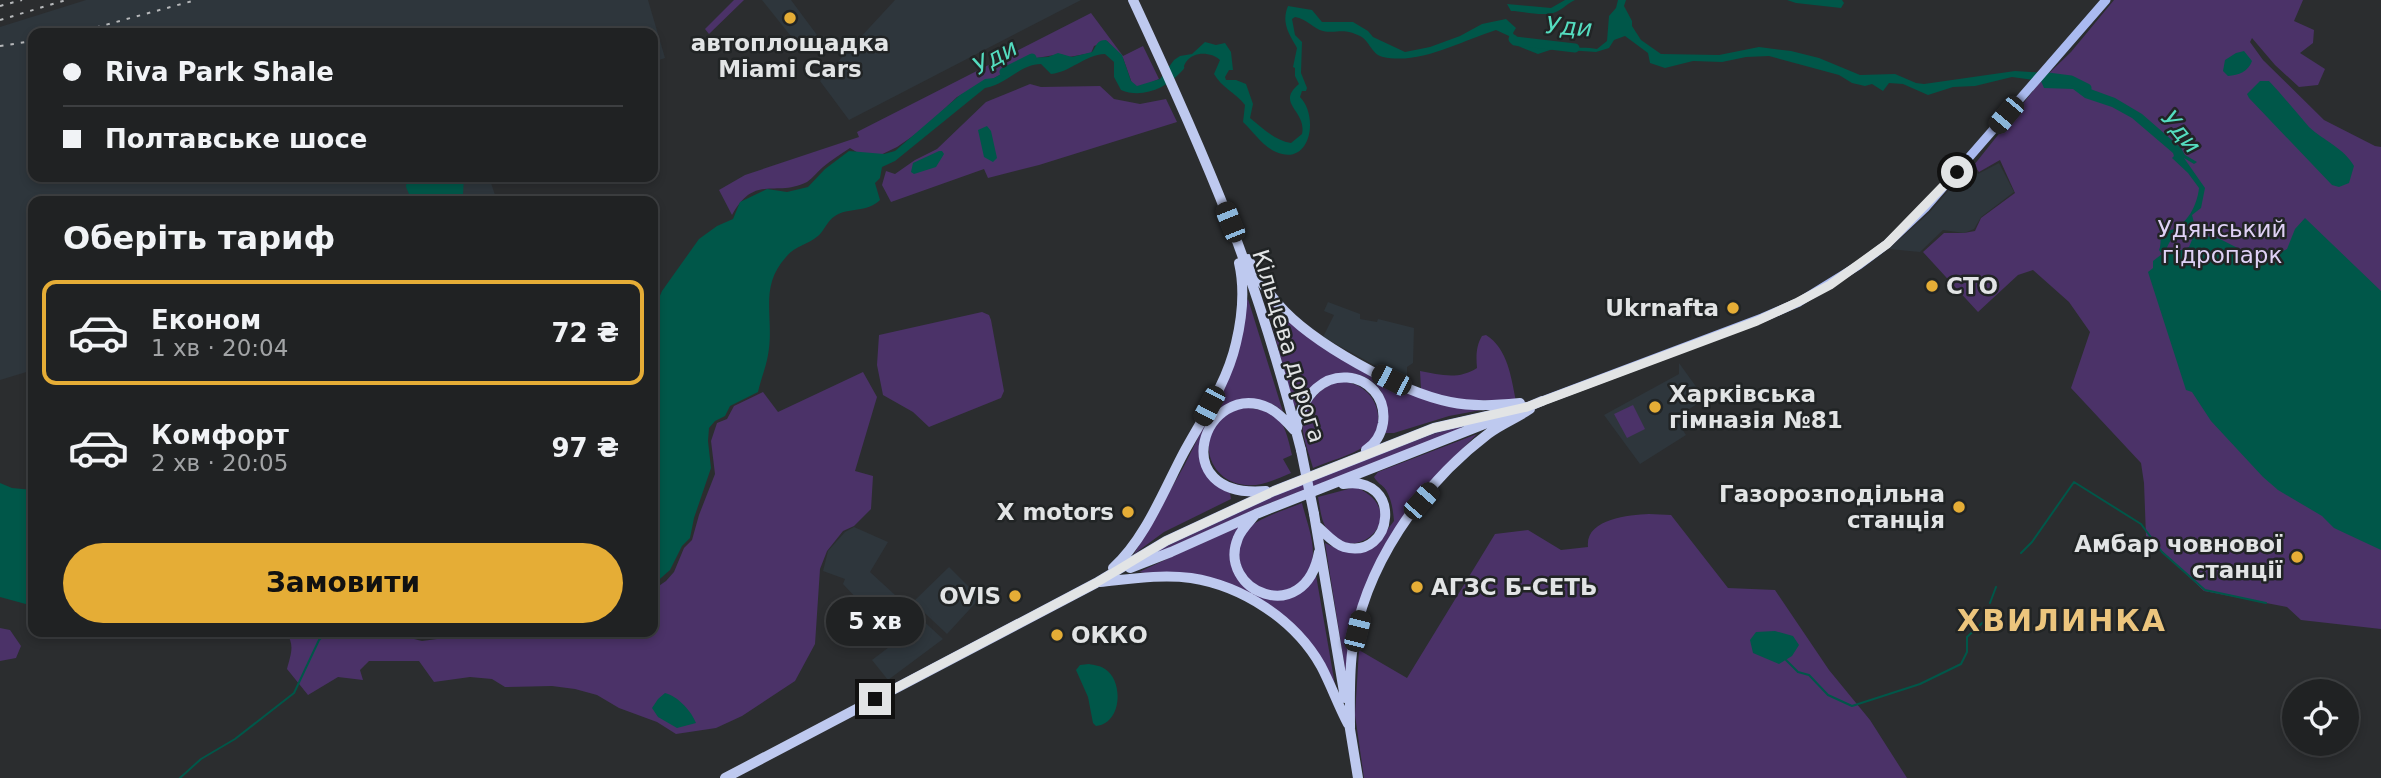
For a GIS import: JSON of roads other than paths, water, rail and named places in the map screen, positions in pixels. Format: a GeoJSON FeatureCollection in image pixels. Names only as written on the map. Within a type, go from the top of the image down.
{"type":"FeatureCollection","features":[{"type":"Feature","properties":{"kind":"highway","name":"Кільцева дорога"},"geometry":{"type":"LineString","coordinates":[[1133,0],[1187,117],[1230,222],[1256,296],[1301,450],[1317,527]]}},
{"type":"Feature","properties":{"kind":"highway"},"geometry":{"type":"LineString","coordinates":[[1230,222],[1254,270],[1280,306],[1310,333],[1352,360],[1410,389],[1450,402],[1486,406],[1542,401]]}},
{"type":"Feature","properties":{"kind":"highway"},"geometry":{"type":"LineString","coordinates":[[1096,583],[1125,557],[1144,528],[1223,381],[1236,344],[1241,309],[1241,275],[1230,222]]}},
{"type":"Feature","properties":{"kind":"highway"},"geometry":{"type":"LineString","coordinates":[[1274,491],[1239,492],[1221,485],[1208,469],[1205,436],[1217,418],[1232,407],[1241,404],[1260,405],[1271,409],[1296,432],[1306,399],[1320,384],[1333,378],[1348,377],[1367,386],[1380,402],[1384,416],[1381,431],[1369,448],[1343,462]]}},
{"type":"Feature","properties":{"kind":"highway"},"geometry":{"type":"LineString","coordinates":[[1109,576],[1256,514],[1542,401]]}},
{"type":"Feature","properties":{"kind":"highway"},"geometry":{"type":"LineString","coordinates":[[1350,728],[1352,651],[1362,610],[1375,574],[1398,534],[1421,501],[1451,466],[1490,432],[1542,401]]}},
{"type":"Feature","properties":{"kind":"highway"},"geometry":{"type":"LineString","coordinates":[[725,778],[1096,583],[1166,541],[1274,491],[1434,428],[1527,407]]}},
{"type":"Feature","properties":{"kind":"highway"},"geometry":{"type":"LineString","coordinates":[[1317,527],[1336,543],[1353,548],[1370,544],[1382,531],[1385,522],[1385,505],[1381,497],[1367,485],[1350,482],[1325,487]]}},
{"type":"Feature","properties":{"kind":"highway"},"geometry":{"type":"LineString","coordinates":[[1256,514],[1238,538],[1235,557],[1240,575],[1253,589],[1261,593],[1270,596],[1289,594],[1306,584],[1316,569],[1320,545]]}},
{"type":"Feature","properties":{"kind":"highway"},"geometry":{"type":"LineString","coordinates":[[1317,527],[1358,778]]}},
{"type":"Feature","properties":{"kind":"highway"},"geometry":{"type":"LineString","coordinates":[[1096,583],[1144,577],[1192,578],[1240,593],[1259,604],[1294,632],[1320,664],[1350,728]]}},
{"type":"Feature","properties":{"kind":"main road"},"geometry":{"type":"LineString","coordinates":[[1542,401],[1762,318],[1830,285],[1887,244],[1925,208],[2106,0]]}},
{"type":"Feature","properties":{"kind":"waterway","name":"Уди"},"geometry":{"type":"LineString","coordinates":[[1513,39],[1575,48]]}},
{"type":"Feature","properties":{"kind":"waterway","name":"Уди"},"geometry":{"type":"LineString","coordinates":[[1004,72],[1032,58]]}},
{"type":"Feature","properties":{"kind":"waterway","name":"Уди"},"geometry":{"type":"LineString","coordinates":[[2040,76],[2071,80],[2087,88]]}},
{"type":"Feature","properties":{"kind":"waterway"},"geometry":{"type":"LineString","coordinates":[[2021,553],[2032,542],[2074,482],[2141,524],[2162,552],[2205,590],[2266,603]]}},
{"type":"Feature","properties":{"kind":"waterway"},"geometry":{"type":"LineString","coordinates":[[1990,603],[1996,587]]}},
{"type":"Feature","properties":{"kind":"waterway"},"geometry":{"type":"LineString","coordinates":[[1786,660],[1798,672],[1809,675],[1828,695],[1852,706],[1920,684],[1961,664],[1967,652],[1967,637],[1991,612]]}},
{"type":"Feature","properties":{"kind":"waterway"},"geometry":{"type":"LineString","coordinates":[[180,778],[201,759],[235,739],[294,693],[322,637]]}},
{"type":"Feature","properties":{"kind":"railway"},"geometry":{"type":"LineString","coordinates":[[0,6],[22,0]]}},
{"type":"Feature","properties":{"kind":"railway"},"geometry":{"type":"LineString","coordinates":[[0,20],[66,0]]}},
{"type":"Feature","properties":{"kind":"railway"},"geometry":{"type":"LineString","coordinates":[[94,28],[196,0]]}},
{"type":"Feature","properties":{"kind":"railway"},"geometry":{"type":"LineString","coordinates":[[0,46],[28,42]]}},
{"type":"Feature","properties":{"kind":"place","name":"автоплощадка Miami Cars"},"geometry":{"type":"Point","coordinates":[790,18]}},
{"type":"Feature","properties":{"kind":"place","name":"СТО"},"geometry":{"type":"Point","coordinates":[1932,286]}},
{"type":"Feature","properties":{"kind":"place","name":"Ukrnafta"},"geometry":{"type":"Point","coordinates":[1733,308]}},
{"type":"Feature","properties":{"kind":"place","name":"Харківська гімназія №81"},"geometry":{"type":"Point","coordinates":[1655,407]}},
{"type":"Feature","properties":{"kind":"place","name":"Газорозподільна станція"},"geometry":{"type":"Point","coordinates":[1959,507]}},
{"type":"Feature","properties":{"kind":"place","name":"Х motors"},"geometry":{"type":"Point","coordinates":[1128,512]}},
{"type":"Feature","properties":{"kind":"place","name":"Амбар човнової станції"},"geometry":{"type":"Point","coordinates":[2297,557]}},
{"type":"Feature","properties":{"kind":"place","name":"АГЗС Б-СЕТЬ"},"geometry":{"type":"Point","coordinates":[1417,587]}},
{"type":"Feature","properties":{"kind":"place","name":"OVIS"},"geometry":{"type":"Point","coordinates":[1015,596]}},
{"type":"Feature","properties":{"kind":"place","name":"ОККО"},"geometry":{"type":"Point","coordinates":[1057,635]}},
{"type":"Feature","properties":{"kind":"district","name":"ХВИЛИНКА"},"geometry":{"type":"Point","coordinates":[2062,621]}},
{"type":"Feature","properties":{"kind":"park label","name":"Удянський гідропарк"},"geometry":{"type":"Point","coordinates":[2222,242]}}]}
